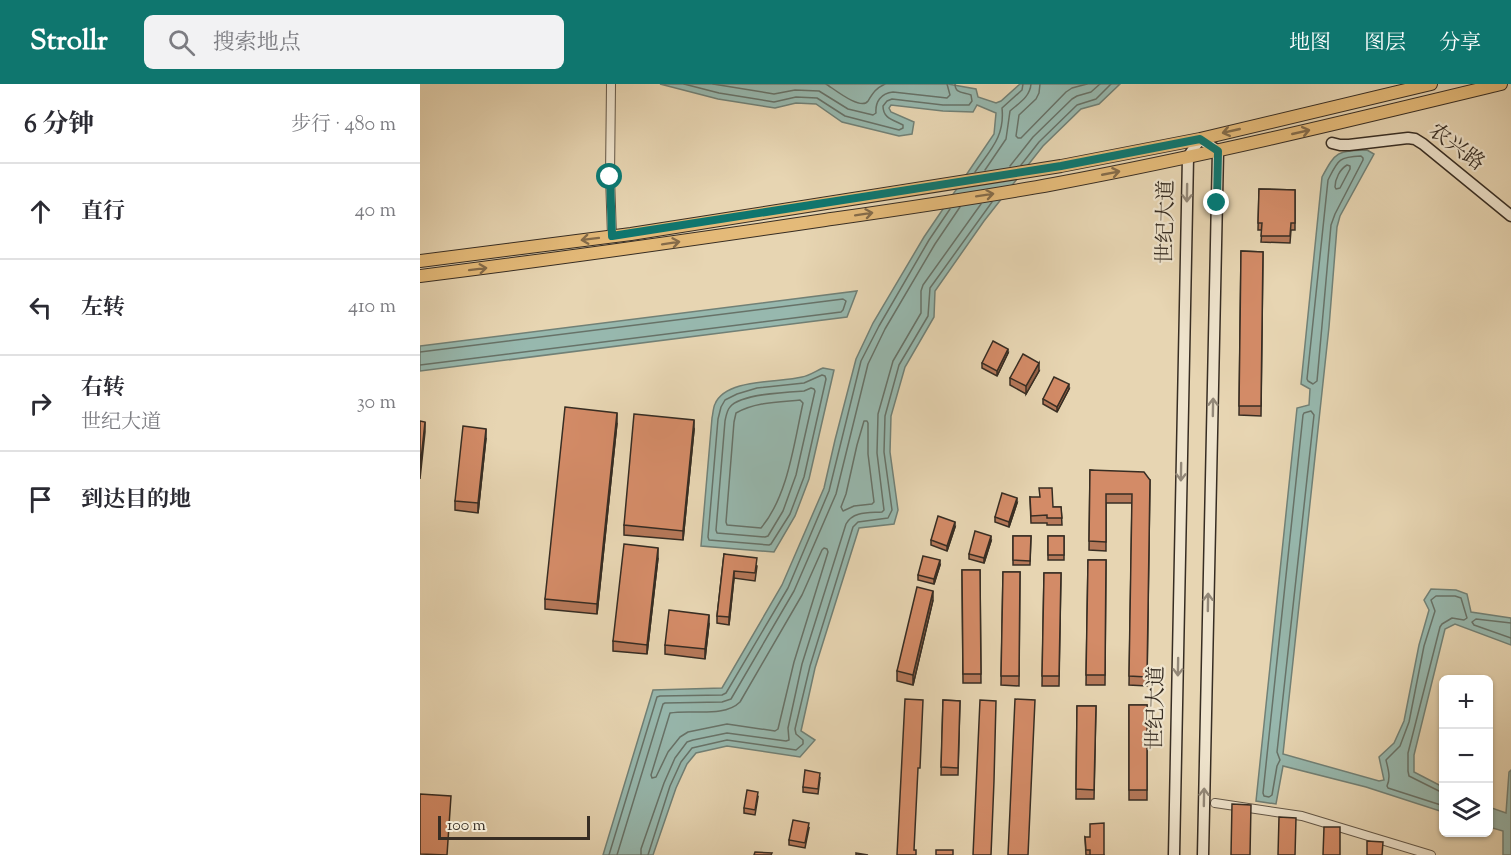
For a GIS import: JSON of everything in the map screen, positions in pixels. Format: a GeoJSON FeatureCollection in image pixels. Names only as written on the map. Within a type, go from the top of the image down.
{"type":"FeatureCollection","features":[{"type":"Feature","properties":{"kind":"main road"},"geometry":{"type":"LineString","coordinates":[[420,261],[612,236],[1061,166],[1200,139],[1431,84]]}},
{"type":"Feature","properties":{"kind":"main road"},"geometry":{"type":"LineString","coordinates":[[420,276],[634,249],[1053,184],[1218,151],[1501,84]]}},
{"type":"Feature","properties":{"kind":"main road"},"geometry":{"type":"LineString","coordinates":[[1200,139],[1218,151]]}},
{"type":"Feature","properties":{"kind":"main road","name":"世纪大道"},"geometry":{"type":"LineString","coordinates":[[1174,855],[1188,157],[1200,139]]}},
{"type":"Feature","properties":{"kind":"main road","name":"农兴路"},"geometry":{"type":"LineString","coordinates":[[1332,142],[1340,146],[1415,139],[1511,216]]}},
{"type":"Feature","properties":{"kind":"main road"},"geometry":{"type":"LineString","coordinates":[[1203,855],[1218,151]]}},
{"type":"Feature","properties":{"kind":"street"},"geometry":{"type":"LineString","coordinates":[[611,84],[612,236]]}},
{"type":"Feature","properties":{"kind":"street"},"geometry":{"type":"LineString","coordinates":[[1215,803],[1302,816],[1431,855]]}},
{"type":"Feature","properties":{"kind":"water"},"geometry":{"type":"Polygon","coordinates":[[[660,84],[948,84],[976,89],[978,97],[996,103],[1020,84],[1120,84],[1099,104],[1081,109],[1043,146],[984,221],[935,291],[934,317],[905,367],[891,416],[890,452],[898,510],[894,524],[859,528],[815,668],[801,731],[815,740],[800,757],[727,746],[696,753],[687,764],[676,788],[653,855],[603,855],[653,690],[722,688],[782,585],[824,488],[856,359],[873,323],[924,237],[994,134],[996,113],[977,105],[973,112],[891,105],[889,108],[891,112],[914,122],[912,134],[899,136],[842,122],[816,104],[796,103],[775,108],[718,99],[660,84]]]}},
{"type":"Feature","properties":{"kind":"water"},"geometry":{"type":"Polygon","coordinates":[[[1367,150],[1374,154],[1340,216],[1337,227],[1329,327],[1283,754],[1379,781],[1384,780],[1379,757],[1394,743],[1404,721],[1419,645],[1429,610],[1424,600],[1431,589],[1456,590],[1467,594],[1471,612],[1511,618],[1511,645],[1455,624],[1445,629],[1414,755],[1414,772],[1439,785],[1439,811],[1366,787],[1283,766],[1276,804],[1256,801],[1297,408],[1309,405],[1310,389],[1301,384],[1322,177],[1334,157],[1349,151],[1367,150]]]}},
{"type":"Feature","properties":{"kind":"water"},"geometry":{"type":"Polygon","coordinates":[[[857,291],[847,317],[420,371],[420,346],[857,291]]]}},
{"type":"Feature","properties":{"kind":"water"},"geometry":{"type":"Polygon","coordinates":[[[823,368],[834,370],[809,479],[795,516],[774,552],[701,546],[715,404],[721,396],[741,386],[792,379],[823,368]]]}},
{"type":"Feature","properties":{"kind":"water"},"geometry":{"type":"Polygon","coordinates":[[[1511,770],[1511,855],[1503,855],[1503,831],[1493,828],[1493,808],[1506,813],[1511,770]]]}},
{"type":"Feature","properties":{"kind":"building"},"geometry":{"type":"Polygon","coordinates":[[[1259,189],[1295,190],[1295,223],[1291,223],[1290,236],[1261,236],[1262,223],[1258,223],[1259,189]]]}},
{"type":"Feature","properties":{"kind":"building"},"geometry":{"type":"Polygon","coordinates":[[[1241,251],[1263,252],[1261,406],[1239,406],[1241,251]]]}},
{"type":"Feature","properties":{"kind":"building"},"geometry":{"type":"Polygon","coordinates":[[[993,341],[1008,349],[997,371],[982,363],[993,341]]]}},
{"type":"Feature","properties":{"kind":"building"},"geometry":{"type":"Polygon","coordinates":[[[1023,354],[1039,363],[1026,386],[1010,378],[1023,354]]]}},
{"type":"Feature","properties":{"kind":"building"},"geometry":{"type":"Polygon","coordinates":[[[1054,377],[1069,384],[1057,407],[1043,399],[1054,377]]]}},
{"type":"Feature","properties":{"kind":"building"},"geometry":{"type":"Polygon","coordinates":[[[565,407],[617,413],[597,604],[545,599],[565,407]]]}},
{"type":"Feature","properties":{"kind":"building"},"geometry":{"type":"Polygon","coordinates":[[[634,414],[694,420],[683,531],[624,525],[634,414]]]}},
{"type":"Feature","properties":{"kind":"building"},"geometry":{"type":"Polygon","coordinates":[[[420,421],[425,422],[420,469],[420,421]]]}},
{"type":"Feature","properties":{"kind":"building"},"geometry":{"type":"Polygon","coordinates":[[[463,426],[486,429],[478,503],[455,501],[463,426]]]}},
{"type":"Feature","properties":{"kind":"building"},"geometry":{"type":"Polygon","coordinates":[[[1090,470],[1144,472],[1150,480],[1147,677],[1129,676],[1132,494],[1106,494],[1106,542],[1089,541],[1090,470]]]}},
{"type":"Feature","properties":{"kind":"building"},"geometry":{"type":"Polygon","coordinates":[[[1039,488],[1052,488],[1053,507],[1061,507],[1062,518],[1047,518],[1047,515],[1031,516],[1030,497],[1040,497],[1039,488]]]}},
{"type":"Feature","properties":{"kind":"building"},"geometry":{"type":"Polygon","coordinates":[[[1002,493],[1017,498],[1009,522],[995,517],[1002,493]]]}},
{"type":"Feature","properties":{"kind":"building"},"geometry":{"type":"Polygon","coordinates":[[[938,516],[955,522],[947,546],[931,540],[938,516]]]}},
{"type":"Feature","properties":{"kind":"building"},"geometry":{"type":"Polygon","coordinates":[[[975,531],[991,536],[984,558],[969,554],[975,531]]]}},
{"type":"Feature","properties":{"kind":"building"},"geometry":{"type":"Polygon","coordinates":[[[1013,536],[1031,536],[1030,561],[1013,560],[1013,536]]]}},
{"type":"Feature","properties":{"kind":"building"},"geometry":{"type":"Polygon","coordinates":[[[1048,536],[1064,536],[1064,555],[1048,555],[1048,536]]]}},
{"type":"Feature","properties":{"kind":"building"},"geometry":{"type":"Polygon","coordinates":[[[624,544],[658,548],[647,645],[613,641],[624,544]]]}},
{"type":"Feature","properties":{"kind":"building"},"geometry":{"type":"Polygon","coordinates":[[[724,554],[757,558],[755,573],[734,571],[729,617],[717,616],[724,554]]]}},
{"type":"Feature","properties":{"kind":"building"},"geometry":{"type":"Polygon","coordinates":[[[923,556],[940,560],[934,579],[918,575],[923,556]]]}},
{"type":"Feature","properties":{"kind":"building"},"geometry":{"type":"Polygon","coordinates":[[[1088,560],[1106,560],[1105,675],[1086,675],[1088,560]]]}},
{"type":"Feature","properties":{"kind":"building"},"geometry":{"type":"Polygon","coordinates":[[[962,570],[980,570],[981,674],[963,674],[962,570]]]}},
{"type":"Feature","properties":{"kind":"building"},"geometry":{"type":"Polygon","coordinates":[[[1003,572],[1020,572],[1019,676],[1001,676],[1003,572]]]}},
{"type":"Feature","properties":{"kind":"building"},"geometry":{"type":"Polygon","coordinates":[[[1044,573],[1061,573],[1059,676],[1042,676],[1044,573]]]}},
{"type":"Feature","properties":{"kind":"building"},"geometry":{"type":"Polygon","coordinates":[[[917,587],[933,591],[913,675],[897,671],[917,587]]]}},
{"type":"Feature","properties":{"kind":"building"},"geometry":{"type":"Polygon","coordinates":[[[669,610],[709,615],[705,649],[665,645],[669,610]]]}},
{"type":"Feature","properties":{"kind":"building"},"geometry":{"type":"Polygon","coordinates":[[[905,699],[923,700],[914,850],[916,850],[916,855],[897,855],[905,699]]]}},
{"type":"Feature","properties":{"kind":"building"},"geometry":{"type":"Polygon","coordinates":[[[1015,699],[1035,700],[1028,855],[1008,855],[1015,699]]]}},
{"type":"Feature","properties":{"kind":"building"},"geometry":{"type":"Polygon","coordinates":[[[943,700],[960,701],[958,768],[941,767],[943,700]]]}},
{"type":"Feature","properties":{"kind":"building"},"geometry":{"type":"Polygon","coordinates":[[[980,700],[996,701],[991,855],[973,855],[980,700]]]}},
{"type":"Feature","properties":{"kind":"building"},"geometry":{"type":"Polygon","coordinates":[[[1129,705],[1147,705],[1147,790],[1129,790],[1129,705]]]}},
{"type":"Feature","properties":{"kind":"building"},"geometry":{"type":"Polygon","coordinates":[[[1077,706],[1096,706],[1094,790],[1076,789],[1077,706]]]}},
{"type":"Feature","properties":{"kind":"building"},"geometry":{"type":"Polygon","coordinates":[[[805,770],[820,773],[818,789],[803,787],[805,770]]]}},
{"type":"Feature","properties":{"kind":"building"},"geometry":{"type":"Polygon","coordinates":[[[747,790],[758,792],[755,810],[744,808],[747,790]]]}},
{"type":"Feature","properties":{"kind":"building"},"geometry":{"type":"Polygon","coordinates":[[[420,794],[451,796],[447,855],[420,854],[420,794]]]}},
{"type":"Feature","properties":{"kind":"building"},"geometry":{"type":"Polygon","coordinates":[[[1232,804],[1251,805],[1250,855],[1231,855],[1232,804]]]}},
{"type":"Feature","properties":{"kind":"building"},"geometry":{"type":"Polygon","coordinates":[[[1279,817],[1296,818],[1295,855],[1278,855],[1279,817]]]}},
{"type":"Feature","properties":{"kind":"building"},"geometry":{"type":"Polygon","coordinates":[[[793,820],[809,823],[805,843],[789,840],[793,820]]]}},
{"type":"Feature","properties":{"kind":"building"},"geometry":{"type":"Polygon","coordinates":[[[1104,823],[1104,855],[1090,855],[1090,850],[1086,850],[1085,837],[1090,837],[1090,824],[1104,823]]]}},
{"type":"Feature","properties":{"kind":"building"},"geometry":{"type":"Polygon","coordinates":[[[1324,827],[1340,827],[1340,855],[1323,855],[1324,827]]]}},
{"type":"Feature","properties":{"kind":"building"},"geometry":{"type":"Polygon","coordinates":[[[1367,841],[1383,842],[1382,855],[1367,855],[1367,841]]]}},
{"type":"Feature","properties":{"kind":"building"},"geometry":{"type":"Polygon","coordinates":[[[936,850],[953,850],[953,855],[936,855],[936,850]]]}},
{"type":"Feature","properties":{"kind":"building"},"geometry":{"type":"Polygon","coordinates":[[[755,852],[772,853],[771,855],[754,855],[755,852]]]}},
{"type":"Feature","properties":{"kind":"route"},"geometry":{"type":"LineString","coordinates":[[610,177],[612,236],[1061,166],[1200,139],[1218,151],[1217,203]]}}]}
